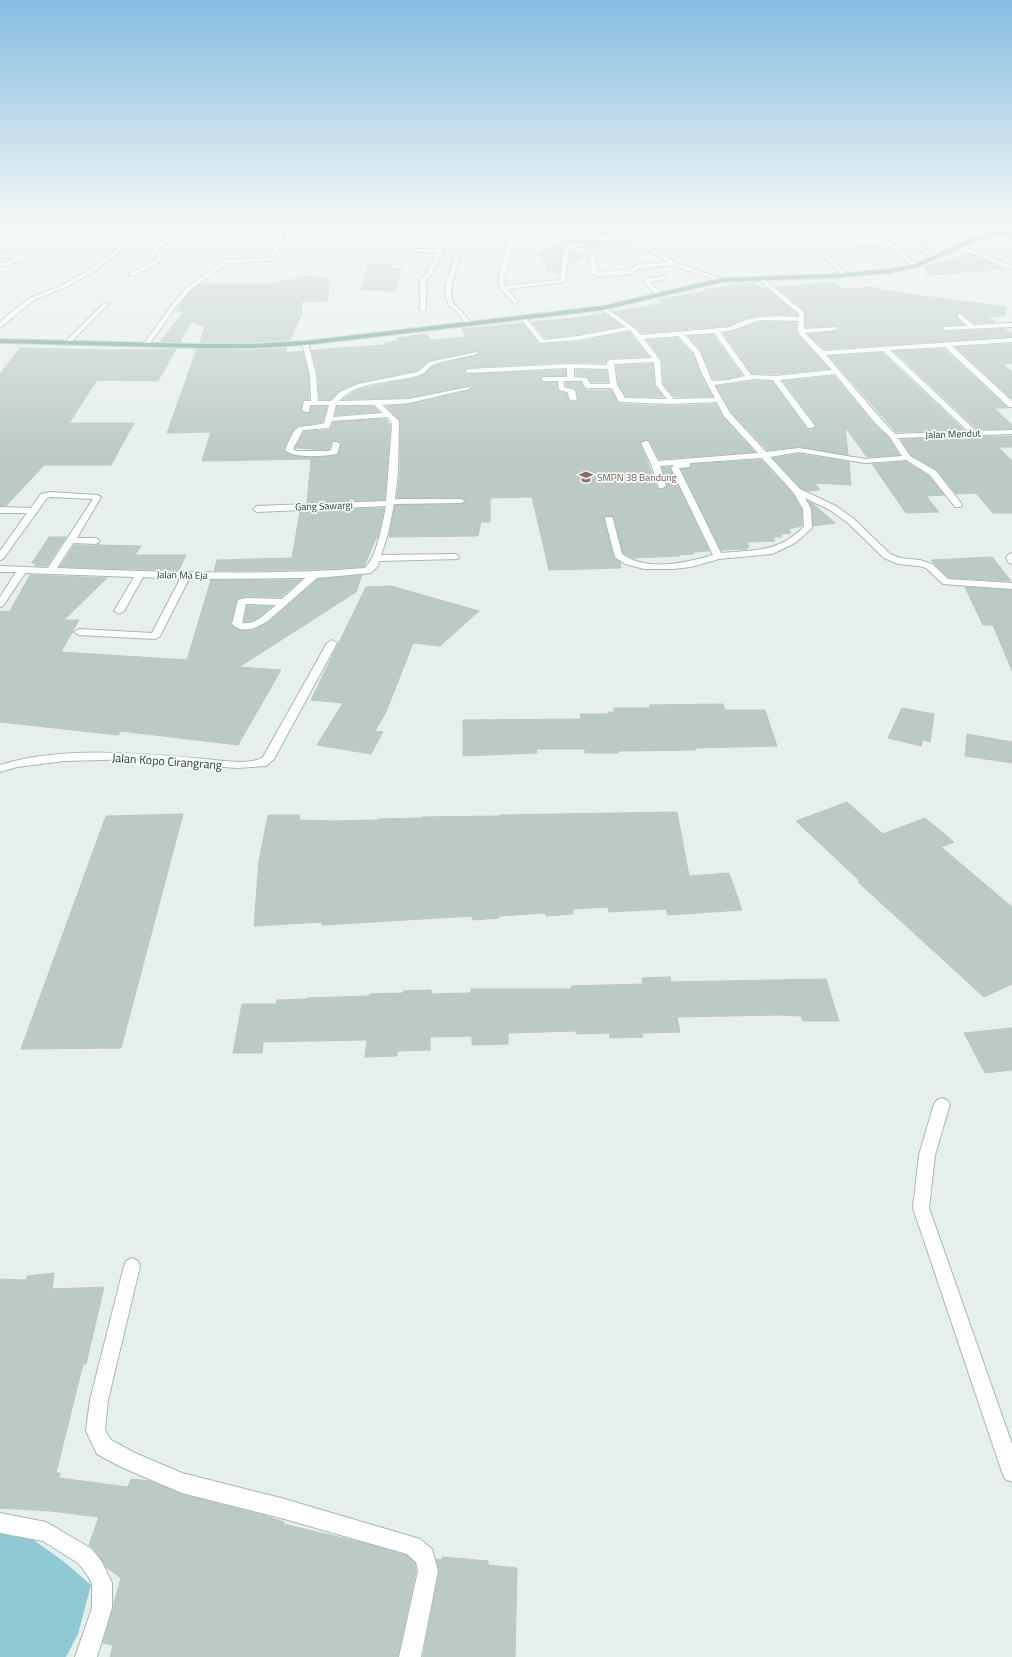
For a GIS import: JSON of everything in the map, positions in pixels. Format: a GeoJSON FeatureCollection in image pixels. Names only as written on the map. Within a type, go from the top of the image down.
{"type":"FeatureCollection","features":[{"type":"Feature","properties":{"kind":"main road"},"geometry":{"type":"LineString","coordinates":[[0,341],[243,346],[305,344],[469,324],[524,319],[603,308],[618,304]]}},
{"type":"Feature","properties":{"kind":"street"},"geometry":{"type":"LineString","coordinates":[[0,326],[25,304]]}},
{"type":"Feature","properties":{"kind":"street"},"geometry":{"type":"LineString","coordinates":[[68,342],[106,304]]}},
{"type":"Feature","properties":{"kind":"street"},"geometry":{"type":"LineString","coordinates":[[146,345],[175,304]]}},
{"type":"Feature","properties":{"kind":"street"},"geometry":{"type":"LineString","coordinates":[[423,304],[423,310]]}},
{"type":"Feature","properties":{"kind":"street"},"geometry":{"type":"LineString","coordinates":[[451,304],[458,310],[469,324]]}},
{"type":"Feature","properties":{"kind":"street"},"geometry":{"type":"LineString","coordinates":[[792,304],[802,313],[801,331],[803,335],[821,353],[893,436],[907,458],[933,473],[958,505]]}},
{"type":"Feature","properties":{"kind":"street"},"geometry":{"type":"LineString","coordinates":[[603,308],[631,328],[640,337],[657,360],[659,385],[671,400]]}},
{"type":"Feature","properties":{"kind":"street"},"geometry":{"type":"LineString","coordinates":[[0,313],[12,314]]}},
{"type":"Feature","properties":{"kind":"street"},"geometry":{"type":"LineString","coordinates":[[960,316],[972,327]]}},
{"type":"Feature","properties":{"kind":"street"},"geometry":{"type":"LineString","coordinates":[[640,337],[732,330],[742,323],[761,318],[802,319]]}},
{"type":"Feature","properties":{"kind":"street"},"geometry":{"type":"LineString","coordinates":[[524,319],[542,342],[578,338],[631,328]]}},
{"type":"Feature","properties":{"kind":"street"},"geometry":{"type":"LineString","coordinates":[[945,329],[1012,326]]}},
{"type":"Feature","properties":{"kind":"street"},"geometry":{"type":"LineString","coordinates":[[986,327],[1010,342]]}},
{"type":"Feature","properties":{"kind":"street"},"geometry":{"type":"LineString","coordinates":[[801,331],[834,328]]}},
{"type":"Feature","properties":{"kind":"street"},"geometry":{"type":"LineString","coordinates":[[716,331],[749,377]]}},
{"type":"Feature","properties":{"kind":"street"},"geometry":{"type":"LineString","coordinates":[[609,519],[618,554],[628,562],[644,566],[674,566],[691,564],[718,556],[772,551],[800,536],[808,528],[809,518],[807,509],[797,491],[727,414],[706,376],[697,352],[680,334]]}},
{"type":"Feature","properties":{"kind":"street"},"geometry":{"type":"LineString","coordinates":[[821,353],[1010,342]]}},
{"type":"Feature","properties":{"kind":"street"},"geometry":{"type":"LineString","coordinates":[[305,344],[313,375],[315,402]]}},
{"type":"Feature","properties":{"kind":"street"},"geometry":{"type":"LineString","coordinates":[[947,345],[1012,405]]}},
{"type":"Feature","properties":{"kind":"street"},"geometry":{"type":"LineString","coordinates":[[885,349],[974,433]]}},
{"type":"Feature","properties":{"kind":"street"},"geometry":{"type":"LineString","coordinates":[[336,444],[334,452],[329,453],[294,453],[290,450],[298,430],[301,428],[326,426],[334,402],[342,393],[372,383],[420,373],[431,363],[475,353]]}},
{"type":"Feature","properties":{"kind":"street"},"geometry":{"type":"LineString","coordinates":[[657,360],[610,362],[614,386],[622,400],[671,400],[682,402],[720,400]]}},
{"type":"Feature","properties":{"kind":"street"},"geometry":{"type":"LineString","coordinates":[[468,372],[570,366],[610,366]]}},
{"type":"Feature","properties":{"kind":"street"},"geometry":{"type":"LineString","coordinates":[[570,366],[570,379]]}},
{"type":"Feature","properties":{"kind":"street"},"geometry":{"type":"LineString","coordinates":[[710,383],[734,381],[749,377],[766,376],[775,378],[837,372]]}},
{"type":"Feature","properties":{"kind":"street"},"geometry":{"type":"LineString","coordinates":[[544,378],[585,379],[587,386],[614,386]]}},
{"type":"Feature","properties":{"kind":"street"},"geometry":{"type":"LineString","coordinates":[[562,378],[562,389],[571,390],[573,399]]}},
{"type":"Feature","properties":{"kind":"street"},"geometry":{"type":"LineString","coordinates":[[775,378],[812,426]]}},
{"type":"Feature","properties":{"kind":"street"},"geometry":{"type":"LineString","coordinates":[[306,410],[308,403],[315,402],[376,403],[415,400],[467,388]]}},
{"type":"Feature","properties":{"kind":"street"},"geometry":{"type":"LineString","coordinates":[[376,403],[395,419],[396,426],[394,438],[394,487],[386,528],[376,558],[455,557]]}},
{"type":"Feature","properties":{"kind":"street"},"geometry":{"type":"LineString","coordinates":[[329,419],[390,416]]}},
{"type":"Feature","properties":{"kind":"street","name":"Jalan Mendut"},"geometry":{"type":"LineString","coordinates":[[893,436],[1012,432]]}},
{"type":"Feature","properties":{"kind":"street"},"geometry":{"type":"LineString","coordinates":[[645,443],[655,464],[662,486]]}},
{"type":"Feature","properties":{"kind":"street"},"geometry":{"type":"LineString","coordinates":[[718,556],[675,468],[677,466],[768,458],[799,450],[865,461],[907,458]]}},
{"type":"Feature","properties":{"kind":"street"},"geometry":{"type":"LineString","coordinates":[[655,464],[768,458]]}},
{"type":"Feature","properties":{"kind":"street"},"geometry":{"type":"LineString","coordinates":[[797,491],[833,508],[850,521],[887,556],[894,560],[934,568],[942,581],[946,582],[1012,586]]}},
{"type":"Feature","properties":{"kind":"street"},"geometry":{"type":"LineString","coordinates":[[1,554],[32,511],[46,495],[97,497],[51,571]]}},
{"type":"Feature","properties":{"kind":"street","name":"Gang Sawargi"},"geometry":{"type":"LineString","coordinates":[[257,509],[461,501]]}},
{"type":"Feature","properties":{"kind":"street"},"geometry":{"type":"LineString","coordinates":[[0,510],[32,511]]}},
{"type":"Feature","properties":{"kind":"street"},"geometry":{"type":"LineString","coordinates":[[70,540],[96,541]]}},
{"type":"Feature","properties":{"kind":"street"},"geometry":{"type":"LineString","coordinates":[[1012,556],[1010,558],[1012,561]]}},
{"type":"Feature","properties":{"kind":"street","name":"Jalan Ma Eja"},"geometry":{"type":"LineString","coordinates":[[0,569],[186,576],[314,575],[365,572],[371,569],[376,558]]}},
{"type":"Feature","properties":{"kind":"street"},"geometry":{"type":"LineString","coordinates":[[0,604],[4,589],[22,569]]}},
{"type":"Feature","properties":{"kind":"street"},"geometry":{"type":"LineString","coordinates":[[119,611],[140,574]]}},
{"type":"Feature","properties":{"kind":"street"},"geometry":{"type":"LineString","coordinates":[[284,602],[241,602],[237,624],[249,627],[257,624],[284,602],[314,575]]}},
{"type":"Feature","properties":{"kind":"street"},"geometry":{"type":"LineString","coordinates":[[79,632],[155,636],[186,576]]}},
{"type":"Feature","properties":{"kind":"street","name":"Jalan Kopo Cirangrang"},"geometry":{"type":"LineString","coordinates":[[0,769],[16,764],[64,758],[135,756],[236,766],[262,764],[268,759],[332,643]]}},
{"type":"Feature","properties":{"kind":"street"},"geometry":{"type":"LineString","coordinates":[[942,1104],[927,1154],[921,1208],[1012,1472]]}},
{"type":"Feature","properties":{"kind":"street"},"geometry":{"type":"LineString","coordinates":[[132,1266],[99,1400],[95,1431],[104,1447],[128,1460],[182,1483],[281,1508],[413,1546],[425,1556],[428,1571],[410,1657]]}},
{"type":"Feature","properties":{"kind":"street"},"geometry":{"type":"LineString","coordinates":[[0,1523],[46,1532],[85,1556],[95,1569],[102,1583],[102,1608],[86,1657]]}},
{"type":"Feature","properties":{"kind":"water"},"geometry":{"type":"Polygon","coordinates":[[[0,1529],[28,1536],[63,1561],[91,1585],[78,1634],[66,1657],[0,1657],[0,1529]]]}},
{"type":"Feature","properties":{"kind":"building"},"geometry":{"type":"Polygon","coordinates":[[[181,304],[301,304],[302,313],[290,340],[200,342],[205,327],[192,321],[180,342],[160,342],[184,311],[176,311],[181,304]]]}},
{"type":"Feature","properties":{"kind":"building"},"geometry":{"type":"Polygon","coordinates":[[[656,304],[785,304],[798,315],[763,315],[746,318],[730,326],[642,333],[614,312],[656,304]]]}},
{"type":"Feature","properties":{"kind":"building"},"geometry":{"type":"Polygon","coordinates":[[[797,304],[986,304],[1006,307],[1005,316],[987,317],[995,322],[974,323],[960,312],[956,316],[964,325],[942,327],[943,332],[1004,329],[1012,334],[1012,337],[824,349],[808,334],[835,331],[839,329],[839,327],[806,327],[805,311],[797,304]]]}},
{"type":"Feature","properties":{"kind":"building"},"geometry":{"type":"Polygon","coordinates":[[[605,313],[622,326],[578,335],[545,338],[532,322],[583,317],[605,313]]]}},
{"type":"Feature","properties":{"kind":"building"},"geometry":{"type":"Polygon","coordinates":[[[761,322],[796,322],[796,331],[799,336],[829,369],[775,374],[752,374],[723,333],[761,322]]]}},
{"type":"Feature","properties":{"kind":"building"},"geometry":{"type":"Polygon","coordinates":[[[522,323],[540,344],[578,342],[629,332],[649,357],[610,358],[606,361],[606,363],[570,362],[468,368],[464,370],[464,372],[468,374],[566,370],[566,376],[544,376],[540,379],[544,382],[557,382],[558,391],[567,393],[568,399],[572,402],[578,400],[576,390],[566,386],[566,382],[581,382],[587,390],[611,390],[619,404],[671,406],[716,404],[723,417],[755,452],[659,459],[649,440],[645,440],[640,443],[658,489],[667,487],[662,467],[670,467],[709,551],[693,552],[694,554],[679,555],[680,556],[633,558],[623,553],[613,516],[606,516],[604,519],[614,557],[620,562],[621,568],[549,570],[532,497],[490,498],[490,522],[481,522],[478,536],[389,537],[395,505],[461,504],[466,500],[461,498],[397,498],[400,472],[400,421],[386,406],[409,404],[469,390],[470,387],[409,398],[343,399],[357,390],[420,376],[436,365],[477,355],[478,352],[429,361],[417,371],[358,383],[339,391],[330,400],[319,400],[318,375],[311,350],[386,345],[384,343],[399,341],[397,338],[426,334],[431,340],[466,337],[462,329],[522,323]]]}},
{"type":"Feature","properties":{"kind":"building"},"geometry":{"type":"Polygon","coordinates":[[[713,335],[742,375],[728,379],[713,379],[701,351],[688,336],[713,335]]]}},
{"type":"Feature","properties":{"kind":"building"},"geometry":{"type":"Polygon","coordinates":[[[677,338],[693,354],[702,377],[713,397],[675,397],[663,384],[662,360],[647,340],[677,338]]]}},
{"type":"Feature","properties":{"kind":"building"},"geometry":{"type":"Polygon","coordinates":[[[1012,344],[1012,363],[1002,364],[1012,372],[1012,399],[956,347],[1012,344]]]}},
{"type":"Feature","properties":{"kind":"building"},"geometry":{"type":"Polygon","coordinates":[[[20,348],[106,350],[176,349],[158,381],[97,380],[69,423],[134,423],[111,465],[44,465],[6,506],[0,506],[0,374],[20,348]]]}},
{"type":"Feature","properties":{"kind":"building"},"geometry":{"type":"Polygon","coordinates":[[[287,348],[285,353],[302,351],[309,375],[309,400],[303,400],[301,411],[309,414],[311,406],[327,406],[323,422],[295,428],[284,450],[289,454],[302,457],[337,455],[341,443],[336,440],[332,441],[329,450],[295,448],[304,431],[329,430],[333,422],[386,419],[390,426],[385,500],[307,503],[311,459],[202,461],[211,432],[167,433],[197,349],[254,350],[287,348]]]}},
{"type":"Feature","properties":{"kind":"building"},"geometry":{"type":"Polygon","coordinates":[[[944,349],[1008,408],[994,408],[1012,425],[1012,429],[977,429],[894,351],[944,349]]]}},
{"type":"Feature","properties":{"kind":"building"},"geometry":{"type":"Polygon","coordinates":[[[882,353],[964,430],[896,432],[829,356],[882,353]]]}},
{"type":"Feature","properties":{"kind":"building"},"geometry":{"type":"Polygon","coordinates":[[[653,364],[655,385],[664,397],[626,397],[618,384],[616,365],[653,364]]]}},
{"type":"Feature","properties":{"kind":"building"},"geometry":{"type":"Polygon","coordinates":[[[576,370],[607,370],[608,382],[591,382],[587,376],[576,376],[576,370]]]}},
{"type":"Feature","properties":{"kind":"building"},"geometry":{"type":"Polygon","coordinates":[[[834,376],[874,424],[889,438],[899,455],[867,457],[845,427],[848,455],[799,447],[767,450],[731,412],[716,386],[754,381],[772,381],[807,429],[811,430],[816,427],[816,425],[783,381],[834,376]]]}},
{"type":"Feature","properties":{"kind":"building"},"geometry":{"type":"Polygon","coordinates":[[[337,406],[373,406],[379,412],[335,415],[337,406]]]}},
{"type":"Feature","properties":{"kind":"building"},"geometry":{"type":"Polygon","coordinates":[[[1012,436],[1012,447],[998,447],[1012,461],[1012,513],[993,513],[976,493],[956,494],[937,470],[911,455],[901,439],[1012,436]]]}},
{"type":"Feature","properties":{"kind":"building"},"geometry":{"type":"Polygon","coordinates":[[[799,454],[849,462],[851,485],[815,483],[820,490],[808,491],[801,488],[773,458],[799,454]]]}},
{"type":"Feature","properties":{"kind":"building"},"geometry":{"type":"Polygon","coordinates":[[[761,460],[792,493],[802,509],[802,526],[788,529],[791,533],[781,534],[782,537],[773,537],[775,541],[747,542],[749,547],[747,549],[721,550],[681,469],[690,468],[692,464],[761,460]]]}},
{"type":"Feature","properties":{"kind":"building"},"geometry":{"type":"Polygon","coordinates":[[[906,462],[929,476],[944,495],[926,496],[939,512],[906,513],[872,464],[906,462]]]}},
{"type":"Feature","properties":{"kind":"building"},"geometry":{"type":"Polygon","coordinates":[[[809,501],[835,523],[813,526],[812,509],[809,501]]]}},
{"type":"Feature","properties":{"kind":"building"},"geometry":{"type":"Polygon","coordinates":[[[384,508],[378,538],[376,538],[364,567],[214,571],[217,560],[292,558],[300,511],[384,508]]]}},
{"type":"Feature","properties":{"kind":"building"},"geometry":{"type":"Polygon","coordinates":[[[49,537],[66,537],[47,566],[35,566],[36,563],[32,563],[49,537]]]}},
{"type":"Feature","properties":{"kind":"building"},"geometry":{"type":"Polygon","coordinates":[[[100,543],[98,545],[141,546],[135,555],[186,555],[179,570],[60,567],[74,545],[96,546],[100,543]]]}},
{"type":"Feature","properties":{"kind":"building"},"geometry":{"type":"Polygon","coordinates":[[[992,557],[1011,581],[949,578],[931,560],[992,557]]]}},
{"type":"Feature","properties":{"kind":"building"},"geometry":{"type":"Polygon","coordinates":[[[30,575],[107,578],[64,620],[79,620],[61,652],[187,660],[211,580],[301,580],[281,597],[246,596],[238,599],[231,624],[236,629],[246,631],[256,629],[270,621],[318,579],[362,575],[356,592],[239,667],[281,670],[238,745],[121,731],[118,735],[0,722],[0,612],[10,611],[30,575]]]}},
{"type":"Feature","properties":{"kind":"building"},"geometry":{"type":"Polygon","coordinates":[[[391,586],[479,611],[440,646],[413,643],[386,712],[375,731],[383,732],[371,754],[317,745],[343,703],[311,700],[366,587],[391,586]]]}},
{"type":"Feature","properties":{"kind":"building"},"geometry":{"type":"Polygon","coordinates":[[[965,587],[1012,590],[1012,671],[993,625],[983,625],[965,587]]]}},
{"type":"Feature","properties":{"kind":"building"},"geometry":{"type":"Polygon","coordinates":[[[247,606],[272,606],[256,619],[244,622],[247,606]]]}},
{"type":"Feature","properties":{"kind":"building"},"geometry":{"type":"Polygon","coordinates":[[[723,704],[725,710],[765,710],[777,746],[695,748],[696,750],[618,751],[618,753],[585,753],[585,749],[536,749],[537,753],[463,756],[463,720],[581,719],[580,714],[608,714],[608,712],[614,712],[614,708],[650,708],[650,705],[723,704]]]}},
{"type":"Feature","properties":{"kind":"building"},"geometry":{"type":"Polygon","coordinates":[[[902,708],[934,714],[930,742],[923,740],[921,746],[888,738],[902,708]]]}},
{"type":"Feature","properties":{"kind":"building"},"geometry":{"type":"Polygon","coordinates":[[[967,734],[1012,742],[1012,763],[965,756],[967,734]]]}},
{"type":"Feature","properties":{"kind":"building"},"geometry":{"type":"Polygon","coordinates":[[[847,802],[883,834],[925,818],[954,842],[941,847],[1012,907],[1012,984],[984,997],[858,882],[860,881],[796,821],[847,802]]]}},
{"type":"Feature","properties":{"kind":"building"},"geometry":{"type":"Polygon","coordinates":[[[677,812],[689,876],[729,873],[742,910],[668,915],[666,909],[609,912],[608,907],[572,909],[573,914],[546,916],[545,913],[499,916],[499,918],[473,920],[472,916],[322,925],[322,922],[254,926],[259,861],[268,815],[300,815],[299,820],[332,821],[422,817],[677,812]]]}},
{"type":"Feature","properties":{"kind":"building"},"geometry":{"type":"Polygon","coordinates":[[[183,814],[121,1048],[21,1049],[106,816],[183,814]]]}},
{"type":"Feature","properties":{"kind":"building"},"geometry":{"type":"Polygon","coordinates":[[[670,977],[671,982],[826,979],[839,1021],[803,1021],[801,1016],[778,1015],[677,1017],[680,1032],[642,1033],[643,1037],[610,1038],[609,1033],[576,1034],[576,1031],[508,1033],[508,1044],[472,1045],[472,1036],[430,1037],[430,1050],[397,1051],[397,1056],[365,1057],[367,1040],[263,1042],[262,1053],[233,1053],[242,1004],[276,1004],[277,1000],[370,996],[370,994],[403,993],[403,991],[431,990],[431,994],[471,993],[471,989],[572,989],[571,986],[643,984],[642,978],[670,977]]]}},
{"type":"Feature","properties":{"kind":"building"},"geometry":{"type":"Polygon","coordinates":[[[1012,1028],[1012,1070],[985,1073],[964,1033],[1012,1028]]]}},
{"type":"Feature","properties":{"kind":"building"},"geometry":{"type":"Polygon","coordinates":[[[54,1273],[52,1289],[104,1287],[86,1364],[83,1364],[56,1473],[60,1473],[59,1478],[128,1487],[131,1479],[150,1481],[181,1494],[263,1515],[284,1522],[283,1524],[364,1543],[406,1555],[415,1563],[416,1571],[398,1657],[110,1657],[113,1645],[103,1643],[121,1578],[106,1567],[93,1548],[89,1545],[99,1517],[51,1511],[0,1508],[0,1279],[26,1280],[27,1276],[54,1273]]]}},
{"type":"Feature","properties":{"kind":"building"},"geometry":{"type":"Polygon","coordinates":[[[442,1557],[488,1561],[488,1565],[517,1568],[515,1657],[423,1657],[439,1571],[436,1559],[442,1560],[442,1557]]]}},
{"type":"Feature","properties":{"kind":"place","name":"SMPN 38 Bandung"},"geometry":{"type":"Point","coordinates":[586,477]}}]}
